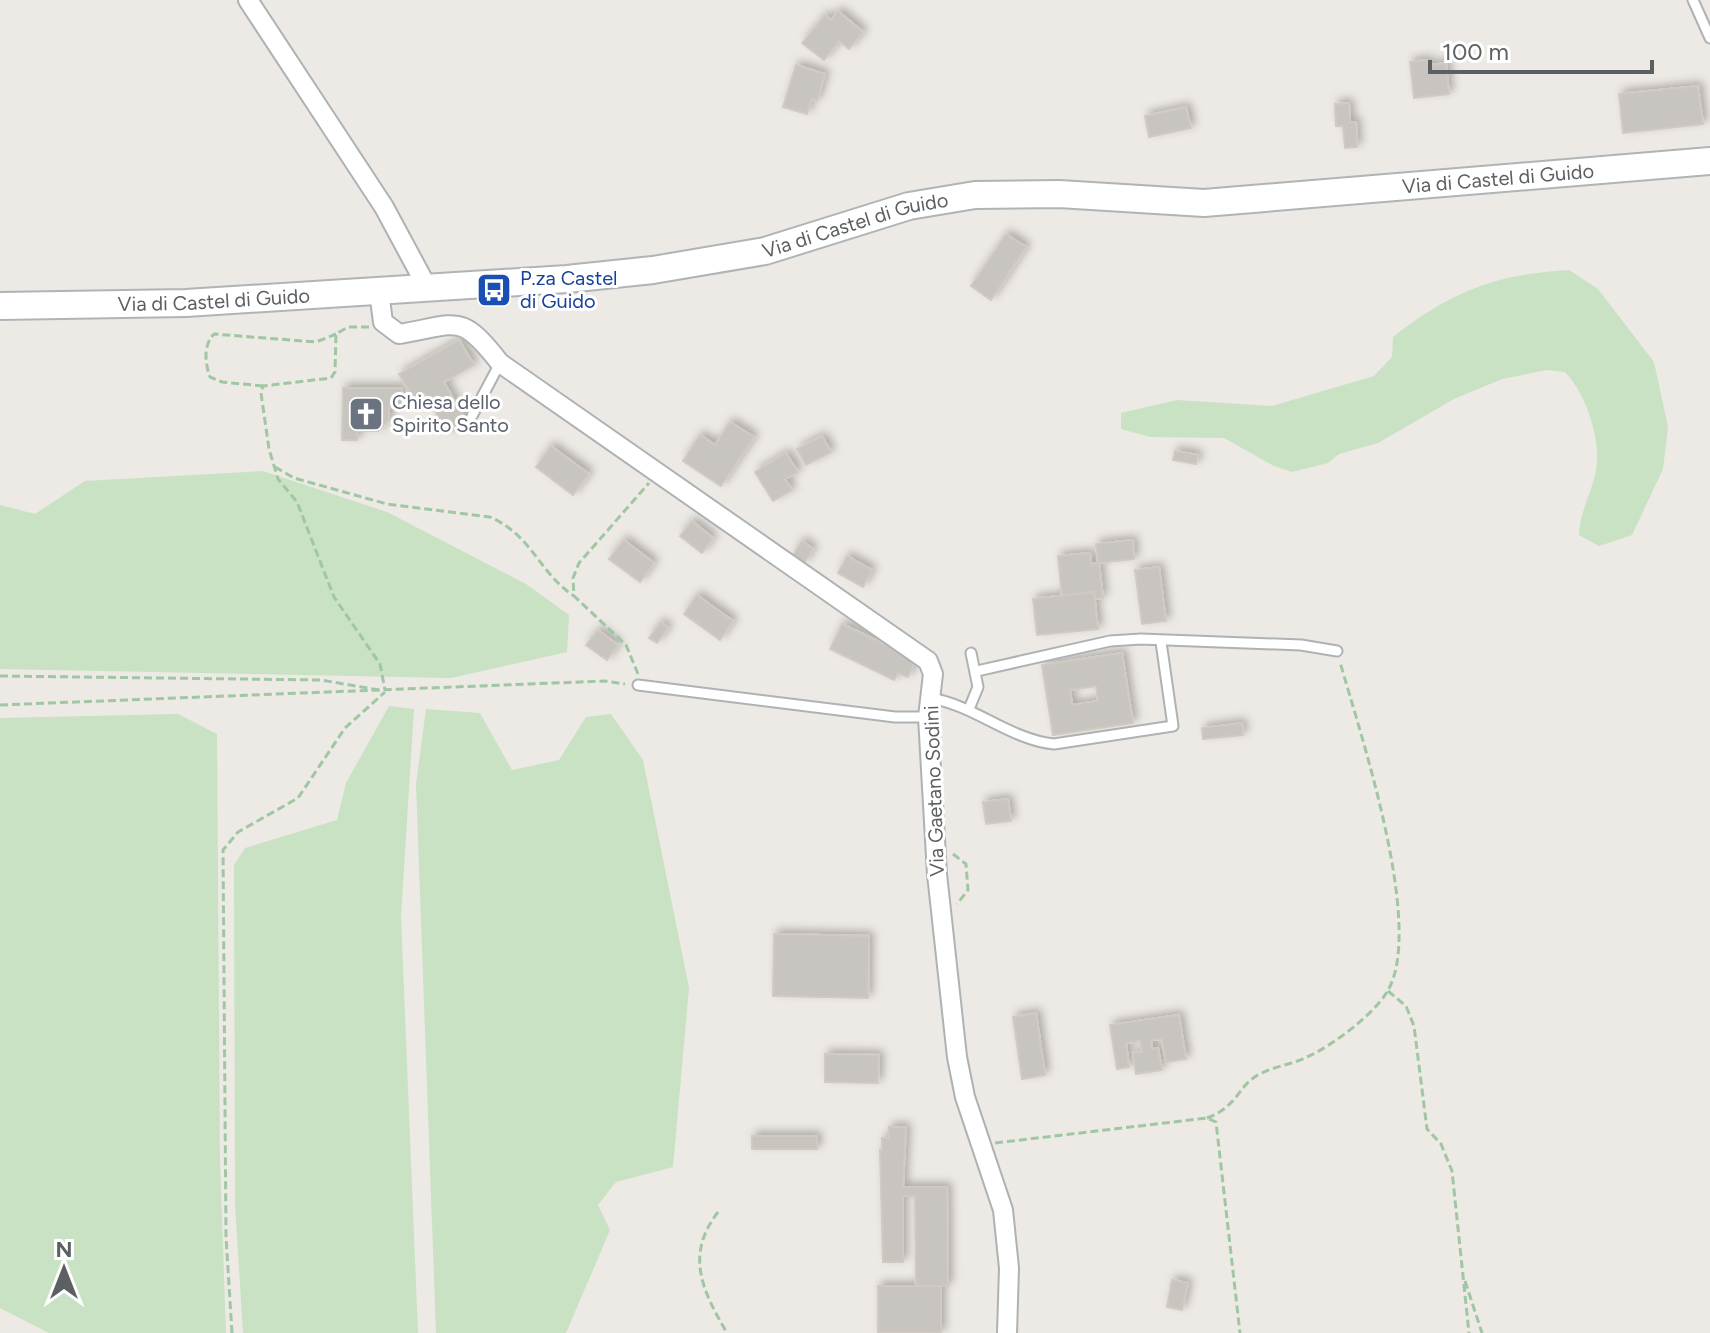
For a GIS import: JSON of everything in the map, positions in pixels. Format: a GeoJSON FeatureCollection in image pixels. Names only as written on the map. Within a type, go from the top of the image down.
{"type":"FeatureCollection","features":[{"type":"Feature","properties":{"kind":"street"},"geometry":{"type":"LineString","coordinates":[[248,0],[384,207],[427,287]]}},
{"type":"Feature","properties":{"kind":"street","name":"Via di Castel di Guido"},"geometry":{"type":"LineString","coordinates":[[0,306],[186,303],[567,279],[714,261],[789,245],[909,206],[963,196],[1059,194],[1204,203],[1710,161]]}},
{"type":"Feature","properties":{"kind":"street"},"geometry":{"type":"LineString","coordinates":[[379,292],[383,322],[390,328]]}},
{"type":"Feature","properties":{"kind":"street","name":"Via Gaetano Sodini"},"geometry":{"type":"LineString","coordinates":[[390,328],[399,334],[453,324],[474,330],[500,363],[656,474],[921,653],[931,668],[929,708],[941,914],[961,1082],[998,1188],[1007,1238],[1010,1284],[1007,1333]]}},
{"type":"Feature","properties":{"kind":"lane"},"geometry":{"type":"LineString","coordinates":[[1693,0],[1710,38]]}},
{"type":"Feature","properties":{"kind":"lane"},"geometry":{"type":"LineString","coordinates":[[472,416],[500,363]]}},
{"type":"Feature","properties":{"kind":"lane"},"geometry":{"type":"LineString","coordinates":[[977,671],[1110,641],[1301,645],[1337,651]]}},
{"type":"Feature","properties":{"kind":"lane"},"geometry":{"type":"LineString","coordinates":[[638,685],[895,717],[929,708],[969,709],[1045,743],[1173,726],[1161,642]]}},
{"type":"Feature","properties":{"kind":"lane"},"geometry":{"type":"LineString","coordinates":[[969,709],[978,687],[971,653]]}},
{"type":"Feature","properties":{"kind":"path"},"geometry":{"type":"LineString","coordinates":[[336,334],[335,372],[331,378],[263,386],[210,377],[206,346],[214,334],[316,342],[348,327],[390,328]]}},
{"type":"Feature","properties":{"kind":"path"},"geometry":{"type":"LineString","coordinates":[[263,386],[261,393],[278,479],[297,502],[334,597],[380,664],[385,692]]}},
{"type":"Feature","properties":{"kind":"path"},"geometry":{"type":"LineString","coordinates":[[0,705],[605,681],[638,685],[637,667],[626,645],[549,576],[520,534],[505,524],[490,517],[387,504],[294,478],[274,465]]}},
{"type":"Feature","properties":{"kind":"path"},"geometry":{"type":"LineString","coordinates":[[574,596],[573,578],[579,563],[656,474]]}},
{"type":"Feature","properties":{"kind":"path"},"geometry":{"type":"LineString","coordinates":[[982,1145],[1207,1118],[1228,1110],[1253,1078],[1307,1058],[1337,1040],[1388,991],[1400,941],[1399,908],[1365,749],[1337,651]]}},
{"type":"Feature","properties":{"kind":"path"},"geometry":{"type":"LineString","coordinates":[[0,676],[321,680],[385,692]]}},
{"type":"Feature","properties":{"kind":"path"},"geometry":{"type":"LineString","coordinates":[[232,1333],[226,1237],[223,850],[238,832],[298,798],[345,728],[385,692]]}},
{"type":"Feature","properties":{"kind":"path"},"geometry":{"type":"LineString","coordinates":[[935,839],[966,864],[968,890],[941,914]]}},
{"type":"Feature","properties":{"kind":"path"},"geometry":{"type":"LineString","coordinates":[[1388,991],[1406,1006],[1414,1026],[1427,1129],[1441,1144],[1452,1171],[1469,1333]]}},
{"type":"Feature","properties":{"kind":"path"},"geometry":{"type":"LineString","coordinates":[[1207,1118],[1216,1122],[1220,1132],[1240,1333]]}},
{"type":"Feature","properties":{"kind":"path"},"geometry":{"type":"LineString","coordinates":[[718,1212],[704,1230],[699,1246],[700,1268],[707,1299],[727,1333]]}},
{"type":"Feature","properties":{"kind":"path"},"geometry":{"type":"LineString","coordinates":[[1463,1274],[1482,1333]]}},
{"type":"Feature","properties":{"kind":"green space"},"geometry":{"type":"Polygon","coordinates":[[[1569,270],[1598,289],[1654,362],[1668,427],[1663,469],[1632,535],[1599,546],[1579,535],[1596,472],[1596,439],[1579,391],[1565,372],[1547,370],[1502,379],[1454,399],[1378,443],[1339,454],[1328,463],[1292,472],[1274,466],[1224,438],[1150,437],[1121,429],[1121,413],[1177,400],[1272,406],[1374,376],[1392,357],[1393,337],[1434,308],[1497,281],[1569,270]]]}},
{"type":"Feature","properties":{"kind":"green space"},"geometry":{"type":"Polygon","coordinates":[[[263,471],[387,512],[526,584],[569,615],[567,652],[451,678],[0,669],[0,505],[35,514],[85,481],[263,471]]]}},
{"type":"Feature","properties":{"kind":"green space"},"geometry":{"type":"Polygon","coordinates":[[[389,706],[414,709],[401,917],[418,1333],[243,1333],[235,1205],[234,865],[245,848],[337,820],[346,783],[389,706]]]}},
{"type":"Feature","properties":{"kind":"green space"},"geometry":{"type":"Polygon","coordinates":[[[426,709],[480,713],[512,770],[559,760],[586,717],[611,714],[643,760],[689,988],[673,1167],[616,1182],[598,1205],[610,1230],[566,1333],[436,1333],[416,784],[426,709]]]}},
{"type":"Feature","properties":{"kind":"green space"},"geometry":{"type":"Polygon","coordinates":[[[178,714],[217,734],[220,1162],[226,1333],[49,1333],[0,1308],[0,718],[178,714]]]}},
{"type":"Feature","properties":{"kind":"building"},"geometry":{"type":"Polygon","coordinates":[[[838,11],[863,32],[849,49],[839,41],[824,60],[802,43],[825,15],[831,20],[838,11]]]}},
{"type":"Feature","properties":{"kind":"building"},"geometry":{"type":"Polygon","coordinates":[[[1427,60],[1428,65],[1446,63],[1449,94],[1414,98],[1410,62],[1427,60]]]}},
{"type":"Feature","properties":{"kind":"building"},"geometry":{"type":"Polygon","coordinates":[[[796,65],[825,74],[817,101],[812,99],[807,114],[783,107],[796,65]]]}},
{"type":"Feature","properties":{"kind":"building"},"geometry":{"type":"Polygon","coordinates":[[[1698,86],[1703,124],[1623,133],[1619,94],[1698,86]]]}},
{"type":"Feature","properties":{"kind":"building"},"geometry":{"type":"Polygon","coordinates":[[[1349,103],[1350,122],[1356,122],[1357,147],[1345,148],[1343,126],[1336,126],[1335,104],[1349,103]]]}},
{"type":"Feature","properties":{"kind":"building"},"geometry":{"type":"Polygon","coordinates":[[[1186,107],[1191,128],[1149,137],[1145,116],[1186,107]]]}},
{"type":"Feature","properties":{"kind":"building"},"geometry":{"type":"Polygon","coordinates":[[[1006,234],[1026,247],[991,300],[971,286],[1006,234]]]}},
{"type":"Feature","properties":{"kind":"building"},"geometry":{"type":"Polygon","coordinates":[[[459,340],[474,365],[444,382],[467,423],[448,434],[424,392],[413,398],[399,374],[459,340]]]}},
{"type":"Feature","properties":{"kind":"building","name":"Chiesa dello Spirito Santo"},"geometry":{"type":"Polygon","coordinates":[[[343,388],[402,388],[401,408],[389,408],[389,420],[378,431],[357,431],[357,440],[342,440],[343,388]]]}},
{"type":"Feature","properties":{"kind":"building"},"geometry":{"type":"Polygon","coordinates":[[[730,422],[754,437],[721,486],[683,461],[700,435],[715,445],[730,422]]]}},
{"type":"Feature","properties":{"kind":"building"},"geometry":{"type":"Polygon","coordinates":[[[822,436],[831,452],[806,465],[797,449],[822,436]]]}},
{"type":"Feature","properties":{"kind":"building"},"geometry":{"type":"Polygon","coordinates":[[[551,446],[589,474],[573,495],[536,467],[551,446]]]}},
{"type":"Feature","properties":{"kind":"building"},"geometry":{"type":"Polygon","coordinates":[[[1175,451],[1198,455],[1196,464],[1173,460],[1175,451]]]}},
{"type":"Feature","properties":{"kind":"building"},"geometry":{"type":"Polygon","coordinates":[[[786,453],[798,472],[785,479],[792,490],[773,501],[755,472],[786,453]]]}},
{"type":"Feature","properties":{"kind":"building"},"geometry":{"type":"Polygon","coordinates":[[[692,521],[713,538],[702,553],[680,536],[692,521]]]}},
{"type":"Feature","properties":{"kind":"building"},"geometry":{"type":"Polygon","coordinates":[[[624,540],[654,563],[640,582],[609,559],[624,540]]]}},
{"type":"Feature","properties":{"kind":"building"},"geometry":{"type":"Polygon","coordinates":[[[1133,540],[1134,559],[1098,563],[1096,544],[1133,540]]]}},
{"type":"Feature","properties":{"kind":"building"},"geometry":{"type":"Polygon","coordinates":[[[802,541],[813,549],[804,563],[793,555],[802,541]]]}},
{"type":"Feature","properties":{"kind":"building"},"geometry":{"type":"Polygon","coordinates":[[[1090,553],[1091,564],[1099,563],[1103,598],[1095,599],[1094,592],[1062,596],[1058,556],[1090,553]]]}},
{"type":"Feature","properties":{"kind":"building"},"geometry":{"type":"Polygon","coordinates":[[[847,556],[872,570],[863,587],[838,573],[847,556]]]}},
{"type":"Feature","properties":{"kind":"building"},"geometry":{"type":"Polygon","coordinates":[[[1159,567],[1166,621],[1142,624],[1135,570],[1159,567]]]}},
{"type":"Feature","properties":{"kind":"building"},"geometry":{"type":"Polygon","coordinates":[[[1094,592],[1098,629],[1037,635],[1033,599],[1094,592]]]}},
{"type":"Feature","properties":{"kind":"building"},"geometry":{"type":"Polygon","coordinates":[[[697,595],[733,621],[720,640],[684,614],[697,595]]]}},
{"type":"Feature","properties":{"kind":"building"},"geometry":{"type":"Polygon","coordinates":[[[661,622],[668,628],[657,643],[649,638],[661,622]]]}},
{"type":"Feature","properties":{"kind":"building"},"geometry":{"type":"Polygon","coordinates":[[[842,624],[916,659],[908,677],[898,673],[894,680],[830,649],[842,624]]]}},
{"type":"Feature","properties":{"kind":"building"},"geometry":{"type":"Polygon","coordinates":[[[598,630],[618,645],[607,660],[586,645],[598,630]]]}},
{"type":"Feature","properties":{"kind":"building"},"geometry":{"type":"Polygon","coordinates":[[[1122,653],[1133,723],[1053,735],[1042,665],[1122,653]],[[1096,686],[1070,690],[1072,705],[1098,701],[1096,686]]]}},
{"type":"Feature","properties":{"kind":"building"},"geometry":{"type":"Polygon","coordinates":[[[1242,723],[1243,735],[1203,739],[1202,728],[1242,723]]]}},
{"type":"Feature","properties":{"kind":"building"},"geometry":{"type":"Polygon","coordinates":[[[1008,799],[1011,821],[986,824],[983,802],[1008,799]]]}},
{"type":"Feature","properties":{"kind":"building"},"geometry":{"type":"Polygon","coordinates":[[[774,934],[869,936],[868,998],[773,996],[774,934]]]}},
{"type":"Feature","properties":{"kind":"building"},"geometry":{"type":"Polygon","coordinates":[[[1036,1013],[1045,1075],[1022,1079],[1013,1017],[1036,1013]]]}},
{"type":"Feature","properties":{"kind":"building"},"geometry":{"type":"Polygon","coordinates":[[[1179,1015],[1186,1059],[1166,1062],[1162,1039],[1151,1040],[1152,1049],[1158,1048],[1162,1070],[1136,1074],[1133,1053],[1142,1052],[1140,1041],[1126,1043],[1129,1067],[1117,1069],[1110,1025],[1179,1015]]]}},
{"type":"Feature","properties":{"kind":"building"},"geometry":{"type":"Polygon","coordinates":[[[825,1054],[879,1055],[878,1083],[825,1082],[825,1054]]]}},
{"type":"Feature","properties":{"kind":"building"},"geometry":{"type":"Polygon","coordinates":[[[889,1127],[906,1127],[903,1187],[947,1187],[948,1286],[916,1286],[915,1196],[903,1196],[903,1262],[883,1262],[880,1150],[882,1138],[889,1138],[889,1127]]]}},
{"type":"Feature","properties":{"kind":"building"},"geometry":{"type":"Polygon","coordinates":[[[752,1136],[817,1136],[817,1149],[752,1149],[752,1136]]]}},
{"type":"Feature","properties":{"kind":"building"},"geometry":{"type":"Polygon","coordinates":[[[1172,1280],[1188,1283],[1182,1310],[1167,1307],[1172,1280]]]}},
{"type":"Feature","properties":{"kind":"building"},"geometry":{"type":"Polygon","coordinates":[[[878,1286],[941,1286],[941,1333],[878,1333],[878,1286]]]}},
{"type":"Feature","properties":{"kind":"place","name":"P.za Castel di Guido"},"geometry":{"type":"Point","coordinates":[494,290]}},
{"type":"Feature","properties":{"kind":"place","name":"Chiesa dello Spirito Santo"},"geometry":{"type":"Point","coordinates":[366,414]}}]}
